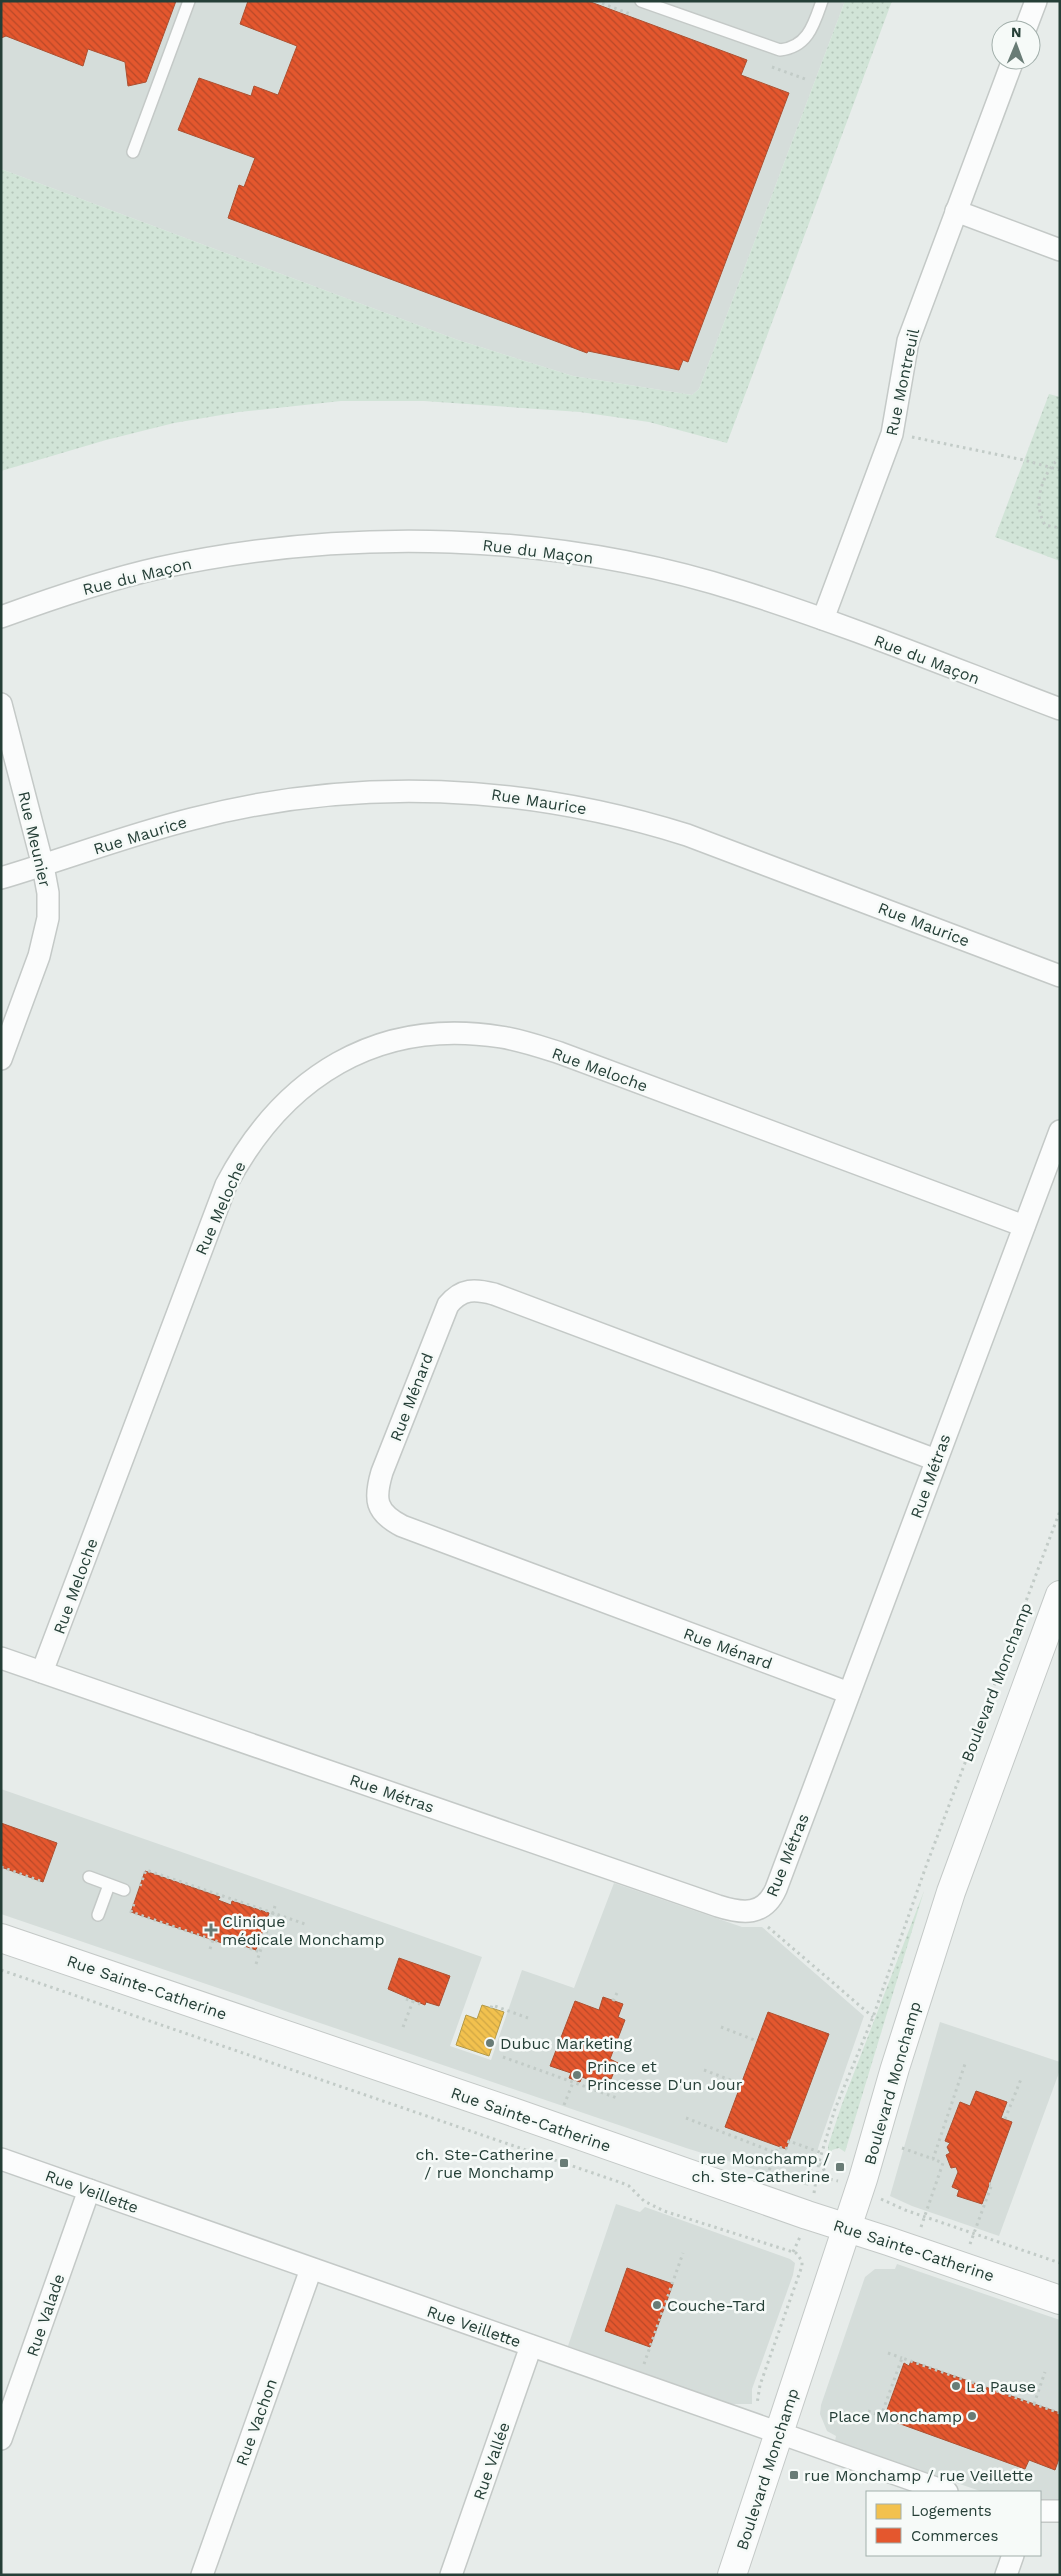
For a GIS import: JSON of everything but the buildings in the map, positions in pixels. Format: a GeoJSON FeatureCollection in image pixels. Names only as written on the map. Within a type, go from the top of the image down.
{"type":"FeatureCollection","features":[{"type":"Feature","properties":{"kind":"street"},"geometry":{"type":"LineString","coordinates":[[1029,20],[1036,1]]}},
{"type":"Feature","properties":{"kind":"street","name":"Rue Montreuil"},"geometry":{"type":"LineString","coordinates":[[823,619],[892,434],[908,341],[1010,70]]}},
{"type":"Feature","properties":{"kind":"street"},"geometry":{"type":"LineString","coordinates":[[956,211],[1060,250]]}},
{"type":"Feature","properties":{"kind":"street","name":"Rue du Maçon"},"geometry":{"type":"LineString","coordinates":[[1,617],[92,586],[156,569],[210,558],[308,546],[429,542],[536,550],[642,566],[739,590],[823,619],[1060,709]]}},
{"type":"Feature","properties":{"kind":"street","name":"Rue Meunier"},"geometry":{"type":"LineString","coordinates":[[1,704],[44,866],[48,893],[45,933],[1,1059]]}},
{"type":"Feature","properties":{"kind":"street","name":"Rue Maurice"},"geometry":{"type":"LineString","coordinates":[[1,878],[192,818],[280,800],[368,791],[501,794],[583,807],[640,820],[687,835],[1060,976]]}},
{"type":"Feature","properties":{"kind":"street","name":"Rue Meloche"},"geometry":{"type":"LineString","coordinates":[[42,1672],[226,1185],[254,1138],[289,1097],[315,1077],[357,1053],[393,1041],[449,1034],[478,1034],[522,1041],[569,1056],[1024,1226]]}},
{"type":"Feature","properties":{"kind":"street","name":"Rue Métras"},"geometry":{"type":"LineString","coordinates":[[1,1658],[709,1903],[747,1913],[757,1910],[772,1897],[1060,1131]]}},
{"type":"Feature","properties":{"kind":"street","name":"Rue Ménard"},"geometry":{"type":"LineString","coordinates":[[849,1693],[402,1526],[383,1514],[379,1505],[377,1494],[382,1472],[444,1315],[455,1297],[473,1290],[503,1298],[936,1460]]}},
{"type":"Feature","properties":{"kind":"street","name":"Boulevard Monchamp"},"geometry":{"type":"LineString","coordinates":[[732,2575],[847,2228],[954,1883],[1060,1595]]}},
{"type":"Feature","properties":{"kind":"street","name":"Rue Sainte-Catherine"},"geometry":{"type":"LineString","coordinates":[[1,1938],[1060,2300]]}},
{"type":"Feature","properties":{"kind":"street","name":"Rue Veillette"},"geometry":{"type":"LineString","coordinates":[[1,2159],[944,2491]]}},
{"type":"Feature","properties":{"kind":"street","name":"Rue Valade"},"geometry":{"type":"LineString","coordinates":[[1,2439],[89,2190]]}},
{"type":"Feature","properties":{"kind":"street","name":"Rue Vachon"},"geometry":{"type":"LineString","coordinates":[[202,2575],[310,2269]]}},
{"type":"Feature","properties":{"kind":"street","name":"Rue Vallée"},"geometry":{"type":"LineString","coordinates":[[452,2575],[531,2346]]}},
{"type":"Feature","properties":{"kind":"street"},"geometry":{"type":"LineString","coordinates":[[1041,2511],[1060,2511]]}},
{"type":"Feature","properties":{"kind":"street"},"geometry":{"type":"LineString","coordinates":[[1006,2575],[1013,2556]]}},
{"type":"Feature","properties":{"kind":"lane"},"geometry":{"type":"LineString","coordinates":[[133,152],[188,1]]}},
{"type":"Feature","properties":{"kind":"lane"},"geometry":{"type":"LineString","coordinates":[[642,1],[757,44],[780,50],[795,46],[804,40],[813,26],[822,1]]}},
{"type":"Feature","properties":{"kind":"lane"},"geometry":{"type":"LineString","coordinates":[[89,1877],[124,1890]]}},
{"type":"Feature","properties":{"kind":"lane"},"geometry":{"type":"LineString","coordinates":[[98,1915],[108,1885]]}},
{"type":"Feature","properties":{"kind":"path"},"geometry":{"type":"LineString","coordinates":[[798,76],[805,79]]}},
{"type":"Feature","properties":{"kind":"path"},"geometry":{"type":"LineString","coordinates":[[904,436],[1060,470]]}},
{"type":"Feature","properties":{"kind":"path"},"geometry":{"type":"LineString","coordinates":[[1060,457],[1051,468],[1042,488],[1038,508],[1045,524],[1060,528]]}},
{"type":"Feature","properties":{"kind":"path","name":"Boulevard Monchamp"},"geometry":{"type":"LineString","coordinates":[[814,2192],[822,2153],[835,2109],[872,2016],[928,1860],[1060,1511]]}},
{"type":"Feature","properties":{"kind":"path"},"geometry":{"type":"LineString","coordinates":[[1,1867],[44,1882]]}},
{"type":"Feature","properties":{"kind":"path"},"geometry":{"type":"LineString","coordinates":[[260,1952],[224,1939],[222,1943],[131,1912],[146,1870],[305,1924]]}},
{"type":"Feature","properties":{"kind":"path"},"geometry":{"type":"LineString","coordinates":[[256,1964],[275,1906]]}},
{"type":"Feature","properties":{"kind":"path"},"geometry":{"type":"LineString","coordinates":[[766,1925],[872,2016]]}},
{"type":"Feature","properties":{"kind":"path"},"geometry":{"type":"LineString","coordinates":[[210,1949],[213,1940]]}},
{"type":"Feature","properties":{"kind":"path","name":"Rue Sainte-Catherine"},"geometry":{"type":"LineString","coordinates":[[1,1970],[622,2183],[629,2186],[644,2201],[664,2211],[792,2252]]}},
{"type":"Feature","properties":{"kind":"path"},"geometry":{"type":"LineString","coordinates":[[613,2001],[617,1993]]}},
{"type":"Feature","properties":{"kind":"path"},"geometry":{"type":"LineString","coordinates":[[406,1998],[420,2004]]}},
{"type":"Feature","properties":{"kind":"path"},"geometry":{"type":"LineString","coordinates":[[404,2026],[413,2001]]}},
{"type":"Feature","properties":{"kind":"path"},"geometry":{"type":"LineString","coordinates":[[491,2008],[492,2005],[528,2018]]}},
{"type":"Feature","properties":{"kind":"path"},"geometry":{"type":"LineString","coordinates":[[721,2027],[757,2041]]}},
{"type":"Feature","properties":{"kind":"path"},"geometry":{"type":"LineString","coordinates":[[493,2043],[507,2047]]}},
{"type":"Feature","properties":{"kind":"path"},"geometry":{"type":"LineString","coordinates":[[503,2057],[574,2081],[616,2098]]}},
{"type":"Feature","properties":{"kind":"path"},"geometry":{"type":"LineString","coordinates":[[933,2159],[966,2061]]}},
{"type":"Feature","properties":{"kind":"path"},"geometry":{"type":"LineString","coordinates":[[704,2070],[741,2084]]}},
{"type":"Feature","properties":{"kind":"path"},"geometry":{"type":"LineString","coordinates":[[1005,2119],[1021,2079]]}},
{"type":"Feature","properties":{"kind":"path"},"geometry":{"type":"LineString","coordinates":[[563,2108],[574,2081]]}},
{"type":"Feature","properties":{"kind":"path"},"geometry":{"type":"LineString","coordinates":[[686,2118],[776,2154]]}},
{"type":"Feature","properties":{"kind":"path"},"geometry":{"type":"LineString","coordinates":[[767,2177],[778,2147],[786,2149],[789,2141],[822,2153]]}},
{"type":"Feature","properties":{"kind":"path"},"geometry":{"type":"LineString","coordinates":[[902,2148],[943,2163],[948,2161]]}},
{"type":"Feature","properties":{"kind":"path"},"geometry":{"type":"LineString","coordinates":[[820,2162],[829,2180],[834,2181]]}},
{"type":"Feature","properties":{"kind":"path"},"geometry":{"type":"LineString","coordinates":[[920,2230],[943,2163]]}},
{"type":"Feature","properties":{"kind":"path"},"geometry":{"type":"LineString","coordinates":[[970,2247],[992,2184],[989,2184]]}},
{"type":"Feature","properties":{"kind":"path","name":"Rue Sainte-Catherine"},"geometry":{"type":"LineString","coordinates":[[886,2202],[1060,2263]]}},
{"type":"Feature","properties":{"kind":"path"},"geometry":{"type":"LineString","coordinates":[[792,2252],[801,2234]]}},
{"type":"Feature","properties":{"kind":"path","name":"Boulevard Monchamp"},"geometry":{"type":"LineString","coordinates":[[757,2402],[760,2385],[802,2266],[799,2256],[792,2252]]}},
{"type":"Feature","properties":{"kind":"path"},"geometry":{"type":"LineString","coordinates":[[641,2372],[683,2253]]}},
{"type":"Feature","properties":{"kind":"path"},"geometry":{"type":"LineString","coordinates":[[888,2353],[1060,2413]]}},
{"type":"Feature","properties":{"kind":"path"},"geometry":{"type":"LineString","coordinates":[[868,2411],[881,2416],[902,2358]]}},
{"type":"Feature","properties":{"kind":"path"},"geometry":{"type":"LineString","coordinates":[[1034,2404],[1045,2372]]}},
{"type":"Feature","properties":{"kind":"shaded area"},"geometry":{"type":"Polygon","coordinates":[[[1,1],[845,1],[699,389],[692,395],[573,376],[458,340],[1,169],[1,1]]]}},
{"type":"Feature","properties":{"kind":"shaded area"},"geometry":{"type":"Polygon","coordinates":[[[1,1789],[482,1957],[450,2046],[491,2060],[522,1970],[574,1988],[614,1883],[742,1927],[762,1927],[864,2016],[819,2145],[808,2186],[686,2148],[1,1914],[1,1789]]]}},
{"type":"Feature","properties":{"kind":"shaded area"},"geometry":{"type":"Polygon","coordinates":[[[940,2022],[1060,2062],[1060,2070],[999,2236],[912,2206],[890,2196],[940,2022]]]}},
{"type":"Feature","properties":{"kind":"shaded area"},"geometry":{"type":"Polygon","coordinates":[[[616,2204],[640,2212],[645,2207],[790,2259],[795,2263],[793,2275],[752,2389],[752,2404],[731,2404],[568,2346],[616,2204]]]}},
{"type":"Feature","properties":{"kind":"shaded area"},"geometry":{"type":"Polygon","coordinates":[[[897,2264],[1060,2320],[1060,2499],[1041,2500],[1041,2491],[980,2491],[835,2441],[836,2436],[827,2431],[820,2414],[821,2405],[865,2277],[875,2269],[895,2269],[897,2264]]]}},
{"type":"Feature","properties":{"kind":"green space"},"geometry":{"type":"Polygon","coordinates":[[[845,1],[892,1],[727,443],[649,422],[580,412],[424,401],[341,401],[239,412],[174,423],[106,440],[1,471],[1,169],[458,340],[573,376],[692,395],[699,389],[845,1]]]}},
{"type":"Feature","properties":{"kind":"green space"},"geometry":{"type":"Polygon","coordinates":[[[1049,394],[1060,397],[1060,561],[995,537],[1049,394]]]}},
{"type":"Feature","properties":{"kind":"green space"},"geometry":{"type":"Polygon","coordinates":[[[924,1891],[845,2152],[839,2148],[832,2150],[828,2163],[828,2146],[842,2104],[924,1891]]]}},
{"type":"Feature","properties":{"kind":"place","name":"Clinique médicale Monchamp"},"geometry":{"type":"Point","coordinates":[211,1930]}},
{"type":"Feature","properties":{"kind":"place","name":"Dubuc Marketing"},"geometry":{"type":"Point","coordinates":[490,2043]}},
{"type":"Feature","properties":{"kind":"place","name":"Prince et Princesse D'un Jour"},"geometry":{"type":"Point","coordinates":[577,2075]}},
{"type":"Feature","properties":{"kind":"place","name":"ch. Ste-Catherine / rue Monchamp"},"geometry":{"type":"Point","coordinates":[564,2163]}},
{"type":"Feature","properties":{"kind":"place","name":"rue Monchamp / ch. Ste-Catherine"},"geometry":{"type":"Point","coordinates":[840,2167]}},
{"type":"Feature","properties":{"kind":"place","name":"Couche-Tard"},"geometry":{"type":"Point","coordinates":[657,2305]}},
{"type":"Feature","properties":{"kind":"place","name":"La Pause"},"geometry":{"type":"Point","coordinates":[956,2386]}},
{"type":"Feature","properties":{"kind":"place","name":"Place Monchamp"},"geometry":{"type":"Point","coordinates":[972,2416]}},
{"type":"Feature","properties":{"kind":"place","name":"rue Monchamp / rue Veillette"},"geometry":{"type":"Point","coordinates":[794,2475]}}]}
